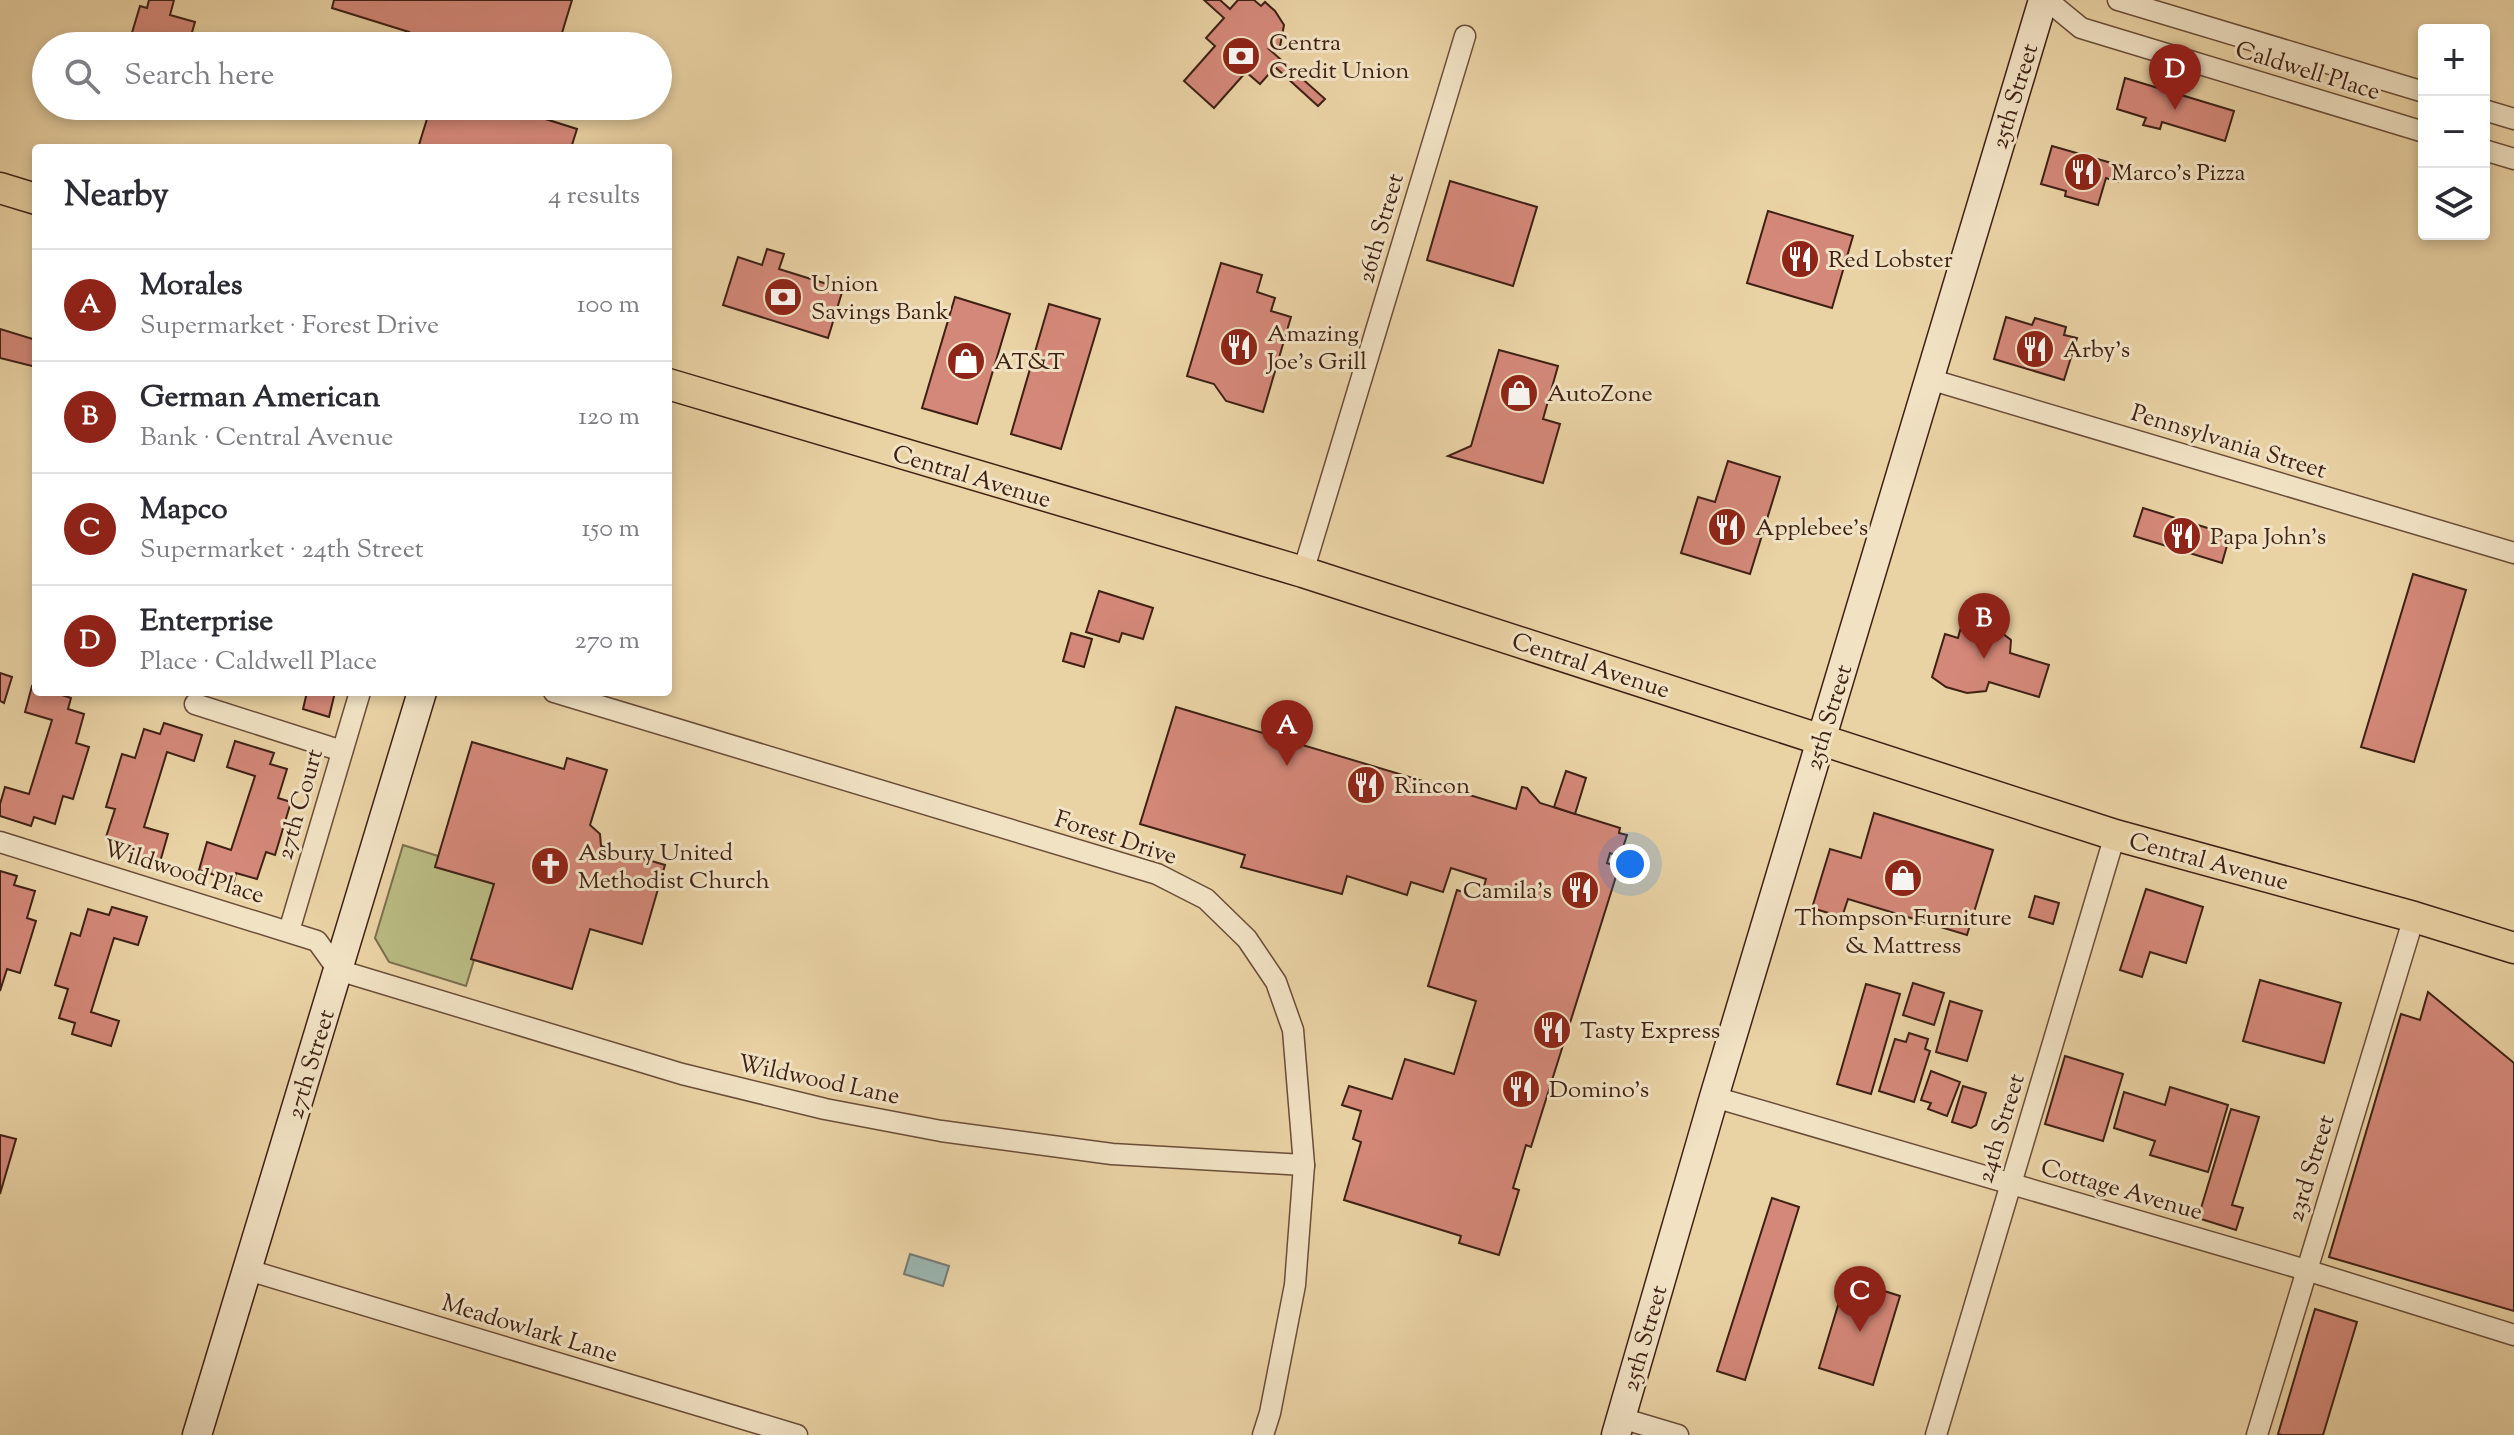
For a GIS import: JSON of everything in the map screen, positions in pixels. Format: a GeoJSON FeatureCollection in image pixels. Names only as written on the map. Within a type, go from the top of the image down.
{"type":"FeatureCollection","features":[{"type":"Feature","properties":{"kind":"main road","name":"25th Street"},"geometry":{"type":"LineString","coordinates":[[1619,1426],[1714,1097],[2045,0]]}},
{"type":"Feature","properties":{"kind":"main road"},"geometry":{"type":"LineString","coordinates":[[0,188],[32,198]]}},
{"type":"Feature","properties":{"kind":"main road","name":"Central Avenue"},"geometry":{"type":"LineString","coordinates":[[672,385],[1303,572],[2115,835],[2414,917],[2514,948]]}},
{"type":"Feature","properties":{"kind":"main road","name":"27th Street"},"geometry":{"type":"LineString","coordinates":[[197,1435],[421,696]]}},
{"type":"Feature","properties":{"kind":"street","name":"Caldwell Place"},"geometry":{"type":"LineString","coordinates":[[2045,0],[2081,28],[2418,130]]}},
{"type":"Feature","properties":{"kind":"street","name":"Caldwell Place"},"geometry":{"type":"LineString","coordinates":[[2118,0],[2418,90]]}},
{"type":"Feature","properties":{"kind":"street","name":"26th Street"},"geometry":{"type":"LineString","coordinates":[[1303,572],[1465,36]]}},
{"type":"Feature","properties":{"kind":"street"},"geometry":{"type":"LineString","coordinates":[[2490,112],[2514,119]]}},
{"type":"Feature","properties":{"kind":"street"},"geometry":{"type":"LineString","coordinates":[[2490,152],[2514,159]]}},
{"type":"Feature","properties":{"kind":"street","name":"Pennsylvania Street"},"geometry":{"type":"LineString","coordinates":[[1929,379],[2514,553]]}},
{"type":"Feature","properties":{"kind":"street","name":"27th Court"},"geometry":{"type":"LineString","coordinates":[[289,931],[359,696]]}},
{"type":"Feature","properties":{"kind":"street","name":"Forest Drive"},"geometry":{"type":"LineString","coordinates":[[567,696],[1157,874],[1206,899],[1247,939],[1276,982],[1293,1030],[1304,1165],[1295,1285],[1263,1435]]}},
{"type":"Feature","properties":{"kind":"street"},"geometry":{"type":"LineString","coordinates":[[195,704],[342,751]]}},
{"type":"Feature","properties":{"kind":"street","name":"24th Street"},"geometry":{"type":"LineString","coordinates":[[1936,1435],[2115,835]]}},
{"type":"Feature","properties":{"kind":"street","name":"Wildwood Place"},"geometry":{"type":"LineString","coordinates":[[0,842],[317,941],[338,970]]}},
{"type":"Feature","properties":{"kind":"street","name":"23rd Street"},"geometry":{"type":"LineString","coordinates":[[2257,1435],[2414,917]]}},
{"type":"Feature","properties":{"kind":"street","name":"Wildwood Lane"},"geometry":{"type":"LineString","coordinates":[[338,970],[682,1074],[825,1109],[941,1131],[1112,1154],[1304,1165]]}},
{"type":"Feature","properties":{"kind":"street","name":"Cottage Avenue"},"geometry":{"type":"LineString","coordinates":[[1714,1097],[2306,1270],[2514,1335]]}},
{"type":"Feature","properties":{"kind":"street","name":"Meadowlark Lane"},"geometry":{"type":"LineString","coordinates":[[248,1270],[797,1435]]}},
{"type":"Feature","properties":{"kind":"street"},"geometry":{"type":"LineString","coordinates":[[1619,1426],[1678,1435]]}},
{"type":"Feature","properties":{"kind":"green space"},"geometry":{"type":"Polygon","coordinates":[[[403,845],[438,856],[436,867],[494,884],[466,986],[389,962],[375,938],[403,845]]]}},
{"type":"Feature","properties":{"kind":"water"},"geometry":{"type":"Polygon","coordinates":[[[910,1254],[949,1266],[943,1286],[904,1274],[910,1254]]]}},
{"type":"Feature","properties":{"kind":"building"},"geometry":{"type":"Polygon","coordinates":[[[149,0],[174,0],[170,15],[195,22],[192,32],[132,32],[140,6],[147,8],[149,0]]]}},
{"type":"Feature","properties":{"kind":"building"},"geometry":{"type":"Polygon","coordinates":[[[334,0],[572,0],[562,32],[409,32],[332,8],[334,0]]]}},
{"type":"Feature","properties":{"kind":"building","name":"Centra Credit Union"},"geometry":{"type":"Polygon","coordinates":[[[1204,0],[1220,0],[1230,9],[1238,0],[1254,0],[1261,6],[1265,2],[1284,25],[1279,52],[1270,50],[1325,99],[1318,106],[1275,67],[1260,84],[1246,72],[1214,108],[1184,81],[1215,46],[1206,38],[1224,18],[1204,0]]]}},
{"type":"Feature","properties":{"kind":"building"},"geometry":{"type":"Polygon","coordinates":[[[2125,78],[2234,111],[2225,141],[2162,122],[2160,129],[2143,125],[2146,118],[2117,109],[2125,78]]]}},
{"type":"Feature","properties":{"kind":"building"},"geometry":{"type":"Polygon","coordinates":[[[427,120],[549,120],[577,129],[572,144],[419,144],[427,120]]]}},
{"type":"Feature","properties":{"kind":"building","name":"Marco's Pizza"},"geometry":{"type":"Polygon","coordinates":[[[2052,146],[2122,166],[2118,182],[2106,178],[2098,205],[2065,196],[2066,191],[2041,184],[2052,146]]]}},
{"type":"Feature","properties":{"kind":"building"},"geometry":{"type":"Polygon","coordinates":[[[1450,181],[1537,207],[1513,286],[1427,260],[1450,181]]]}},
{"type":"Feature","properties":{"kind":"building","name":"Red Lobster"},"geometry":{"type":"Polygon","coordinates":[[[1768,211],[1853,236],[1832,308],[1747,283],[1768,211]]]}},
{"type":"Feature","properties":{"kind":"building","name":"Union Savings Bank"},"geometry":{"type":"Polygon","coordinates":[[[767,249],[784,254],[779,269],[843,289],[828,338],[723,305],[738,257],[762,265],[767,249]]]}},
{"type":"Feature","properties":{"kind":"building","name":"Amazing Joe's Grill"},"geometry":{"type":"Polygon","coordinates":[[[1221,263],[1262,275],[1257,292],[1275,298],[1271,311],[1291,317],[1263,412],[1226,401],[1214,384],[1187,376],[1221,263]]]}},
{"type":"Feature","properties":{"kind":"building","name":"AT&T"},"geometry":{"type":"Polygon","coordinates":[[[955,297],[1010,314],[977,424],[922,408],[955,297]]]}},
{"type":"Feature","properties":{"kind":"building"},"geometry":{"type":"Polygon","coordinates":[[[1049,304],[1100,319],[1061,449],[1011,434],[1049,304]]]}},
{"type":"Feature","properties":{"kind":"building","name":"Arby's"},"geometry":{"type":"Polygon","coordinates":[[[2006,317],[2032,325],[2035,318],[2066,327],[2064,335],[2077,338],[2064,380],[1994,359],[2006,317]]]}},
{"type":"Feature","properties":{"kind":"building"},"geometry":{"type":"Polygon","coordinates":[[[0,329],[32,339],[32,366],[0,358],[0,329]]]}},
{"type":"Feature","properties":{"kind":"building","name":"AutoZone"},"geometry":{"type":"Polygon","coordinates":[[[1499,350],[1558,366],[1543,419],[1560,424],[1543,483],[1448,456],[1471,446],[1499,350]]]}},
{"type":"Feature","properties":{"kind":"building","name":"Applebee's"},"geometry":{"type":"Polygon","coordinates":[[[1728,461],[1780,477],[1750,574],[1681,553],[1698,497],[1715,502],[1728,461]]]}},
{"type":"Feature","properties":{"kind":"building","name":"Papa John's"},"geometry":{"type":"Polygon","coordinates":[[[2143,508],[2230,535],[2222,563],[2134,536],[2143,508]]]}},
{"type":"Feature","properties":{"kind":"building"},"geometry":{"type":"Polygon","coordinates":[[[2413,574],[2466,590],[2414,762],[2361,747],[2413,574]]]}},
{"type":"Feature","properties":{"kind":"building"},"geometry":{"type":"Polygon","coordinates":[[[1099,591],[1153,608],[1143,639],[1122,633],[1119,642],[1086,632],[1099,591]]]}},
{"type":"Feature","properties":{"kind":"building"},"geometry":{"type":"Polygon","coordinates":[[[1961,627],[1998,630],[2011,640],[2010,653],[2049,665],[2039,697],[1989,682],[1986,691],[1967,693],[1946,687],[1932,677],[1945,634],[1958,638],[1961,627]]]}},
{"type":"Feature","properties":{"kind":"building"},"geometry":{"type":"Polygon","coordinates":[[[1071,633],[1092,639],[1084,667],[1063,661],[1071,633]]]}},
{"type":"Feature","properties":{"kind":"building"},"geometry":{"type":"Polygon","coordinates":[[[0,673],[12,677],[4,703],[0,701],[0,673]]]}},
{"type":"Feature","properties":{"kind":"building"},"geometry":{"type":"Polygon","coordinates":[[[32,686],[32,696],[71,698],[68,709],[84,714],[76,743],[89,747],[73,799],[63,796],[55,824],[34,817],[31,826],[0,816],[5,787],[29,794],[52,720],[25,712],[32,686]]]}},
{"type":"Feature","properties":{"kind":"building"},"geometry":{"type":"Polygon","coordinates":[[[306,696],[334,696],[329,717],[303,709],[306,696]]]}},
{"type":"Feature","properties":{"kind":"building"},"geometry":{"type":"Polygon","coordinates":[[[1176,707],[1516,809],[1522,787],[1527,788],[1540,803],[1620,828],[1619,833],[1627,835],[1620,857],[1610,853],[1607,863],[1619,867],[1531,1147],[1526,1145],[1513,1188],[1519,1190],[1499,1255],[1459,1243],[1461,1236],[1344,1200],[1361,1142],[1353,1139],[1361,1111],[1342,1105],[1349,1086],[1392,1099],[1405,1059],[1454,1074],[1476,1001],[1428,986],[1457,890],[1481,898],[1486,879],[1451,868],[1443,892],[1411,882],[1407,895],[1347,876],[1342,894],[1241,867],[1245,855],[1140,824],[1176,707]]]}},
{"type":"Feature","properties":{"kind":"building"},"geometry":{"type":"Polygon","coordinates":[[[164,723],[202,735],[194,761],[167,752],[144,827],[168,834],[160,862],[125,851],[127,843],[106,837],[115,809],[106,807],[122,754],[135,758],[144,729],[160,734],[164,723]]]}},
{"type":"Feature","properties":{"kind":"building"},"geometry":{"type":"Polygon","coordinates":[[[235,741],[274,753],[270,764],[287,769],[278,798],[291,802],[275,855],[266,852],[257,879],[236,873],[234,881],[199,870],[207,842],[231,850],[255,776],[227,767],[235,741]]]}},
{"type":"Feature","properties":{"kind":"building","name":"Asbury United Methodist Church"},"geometry":{"type":"Polygon","coordinates":[[[472,742],[564,769],[567,758],[607,770],[590,825],[600,834],[601,846],[665,865],[642,944],[590,929],[572,989],[471,959],[494,884],[435,867],[472,742]]]}},
{"type":"Feature","properties":{"kind":"building"},"geometry":{"type":"Polygon","coordinates":[[[1566,771],[1586,778],[1575,814],[1554,807],[1566,771]]]}},
{"type":"Feature","properties":{"kind":"building","name":"Thompson Furniture & Mattress"},"geometry":{"type":"Polygon","coordinates":[[[1874,813],[1993,850],[1967,935],[1848,899],[1842,917],[1812,908],[1830,849],[1861,858],[1874,813]]]}},
{"type":"Feature","properties":{"kind":"building"},"geometry":{"type":"Polygon","coordinates":[[[0,871],[17,876],[14,885],[35,891],[27,918],[36,921],[20,973],[7,969],[0,991],[0,871]]]}},
{"type":"Feature","properties":{"kind":"building"},"geometry":{"type":"Polygon","coordinates":[[[2146,889],[2203,907],[2186,963],[2150,952],[2142,977],[2120,970],[2146,889]]]}},
{"type":"Feature","properties":{"kind":"building"},"geometry":{"type":"Polygon","coordinates":[[[2035,896],[2059,903],[2053,924],[2029,917],[2035,896]]]}},
{"type":"Feature","properties":{"kind":"building"},"geometry":{"type":"Polygon","coordinates":[[[112,907],[147,917],[138,945],[114,938],[91,1012],[119,1021],[111,1046],[72,1034],[75,1023],[59,1018],[68,989],[55,985],[71,933],[80,936],[88,909],[109,915],[112,907]]]}},
{"type":"Feature","properties":{"kind":"building"},"geometry":{"type":"Polygon","coordinates":[[[2260,980],[2341,1003],[2324,1063],[2243,1041],[2260,980]]]}},
{"type":"Feature","properties":{"kind":"building"},"geometry":{"type":"Polygon","coordinates":[[[1913,983],[1944,993],[1934,1025],[1903,1015],[1913,983]]]}},
{"type":"Feature","properties":{"kind":"building"},"geometry":{"type":"Polygon","coordinates":[[[1866,984],[1900,994],[1871,1094],[1837,1084],[1866,984]]]}},
{"type":"Feature","properties":{"kind":"building"},"geometry":{"type":"Polygon","coordinates":[[[2428,992],[2514,1063],[2514,1311],[2329,1257],[2401,1014],[2420,1020],[2428,992]]]}},
{"type":"Feature","properties":{"kind":"building"},"geometry":{"type":"Polygon","coordinates":[[[1950,1001],[1982,1011],[1967,1061],[1936,1052],[1950,1001]]]}},
{"type":"Feature","properties":{"kind":"building"},"geometry":{"type":"Polygon","coordinates":[[[1909,1033],[1928,1039],[1925,1049],[1930,1051],[1914,1102],[1879,1091],[1895,1039],[1906,1042],[1909,1033]]]}},
{"type":"Feature","properties":{"kind":"building"},"geometry":{"type":"Polygon","coordinates":[[[2065,1056],[2123,1074],[2103,1141],[2045,1124],[2065,1056]]]}},
{"type":"Feature","properties":{"kind":"building"},"geometry":{"type":"Polygon","coordinates":[[[1931,1071],[1960,1082],[1947,1116],[1928,1109],[1931,1103],[1921,1100],[1931,1071]]]}},
{"type":"Feature","properties":{"kind":"building"},"geometry":{"type":"Polygon","coordinates":[[[1963,1086],[1986,1093],[1976,1125],[1971,1128],[1952,1122],[1963,1086]]]}},
{"type":"Feature","properties":{"kind":"building"},"geometry":{"type":"Polygon","coordinates":[[[2170,1087],[2228,1105],[2208,1172],[2150,1155],[2155,1141],[2114,1128],[2124,1092],[2165,1105],[2170,1087]]]}},
{"type":"Feature","properties":{"kind":"building"},"geometry":{"type":"Polygon","coordinates":[[[2231,1109],[2259,1117],[2232,1205],[2243,1208],[2236,1230],[2198,1218],[2231,1109]]]}},
{"type":"Feature","properties":{"kind":"building"},"geometry":{"type":"Polygon","coordinates":[[[0,1135],[16,1139],[0,1194],[0,1135]]]}},
{"type":"Feature","properties":{"kind":"building"},"geometry":{"type":"Polygon","coordinates":[[[1772,1198],[1799,1207],[1745,1380],[1717,1371],[1772,1198]]]}},
{"type":"Feature","properties":{"kind":"building"},"geometry":{"type":"Polygon","coordinates":[[[1846,1279],[1900,1296],[1873,1385],[1819,1368],[1846,1279]]]}},
{"type":"Feature","properties":{"kind":"building"},"geometry":{"type":"Polygon","coordinates":[[[2315,1309],[2357,1322],[2323,1435],[2278,1434],[2315,1309]]]}},
{"type":"Feature","properties":{"kind":"place","name":"Centra Credit Union"},"geometry":{"type":"Point","coordinates":[1241,56]}},
{"type":"Feature","properties":{"kind":"place","name":"Enterprise"},"geometry":{"type":"Point","coordinates":[2175,110]}},
{"type":"Feature","properties":{"kind":"place","name":"Marco's Pizza"},"geometry":{"type":"Point","coordinates":[2083,172]}},
{"type":"Feature","properties":{"kind":"place","name":"Red Lobster"},"geometry":{"type":"Point","coordinates":[1800,259]}},
{"type":"Feature","properties":{"kind":"place","name":"Union Savings Bank"},"geometry":{"type":"Point","coordinates":[783,297]}},
{"type":"Feature","properties":{"kind":"place","name":"Amazing Joe's Grill"},"geometry":{"type":"Point","coordinates":[1239,347]}},
{"type":"Feature","properties":{"kind":"place","name":"Arby's"},"geometry":{"type":"Point","coordinates":[2035,349]}},
{"type":"Feature","properties":{"kind":"place","name":"AT&T"},"geometry":{"type":"Point","coordinates":[966,361]}},
{"type":"Feature","properties":{"kind":"place","name":"AutoZone"},"geometry":{"type":"Point","coordinates":[1519,393]}},
{"type":"Feature","properties":{"kind":"place","name":"Applebee's"},"geometry":{"type":"Point","coordinates":[1727,527]}},
{"type":"Feature","properties":{"kind":"place","name":"Papa John's"},"geometry":{"type":"Point","coordinates":[2182,536]}},
{"type":"Feature","properties":{"kind":"place","name":"German American"},"geometry":{"type":"Point","coordinates":[1984,659]}},
{"type":"Feature","properties":{"kind":"place","name":"Morales"},"geometry":{"type":"Point","coordinates":[1287,766]}},
{"type":"Feature","properties":{"kind":"place","name":"Rincon"},"geometry":{"type":"Point","coordinates":[1366,785]}},
{"type":"Feature","properties":{"kind":"place","name":"Asbury United Methodist Church"},"geometry":{"type":"Point","coordinates":[550,866]}},
{"type":"Feature","properties":{"kind":"place","name":"Thompson Furniture & Mattress"},"geometry":{"type":"Point","coordinates":[1903,878]}},
{"type":"Feature","properties":{"kind":"place","name":"Camila's"},"geometry":{"type":"Point","coordinates":[1580,890]}},
{"type":"Feature","properties":{"kind":"place","name":"Tasty Express"},"geometry":{"type":"Point","coordinates":[1552,1030]}},
{"type":"Feature","properties":{"kind":"place","name":"Domino's"},"geometry":{"type":"Point","coordinates":[1521,1089]}},
{"type":"Feature","properties":{"kind":"place","name":"Mapco"},"geometry":{"type":"Point","coordinates":[1860,1332]}}]}
